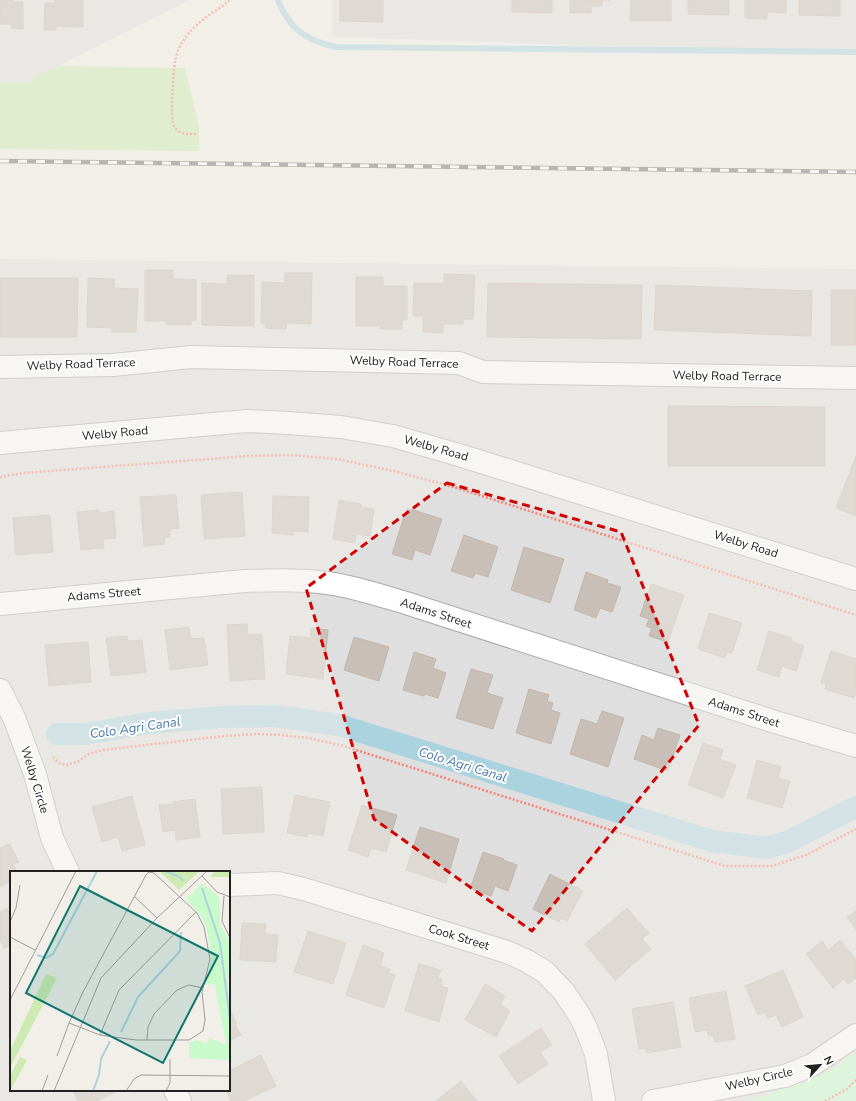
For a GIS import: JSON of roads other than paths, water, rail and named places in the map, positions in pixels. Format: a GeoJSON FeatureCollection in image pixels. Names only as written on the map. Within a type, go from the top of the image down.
{"type":"FeatureCollection","features":[{"type":"Feature","properties":{"kind":"street","name":"Welby Road Terrace"},"geometry":{"type":"LineString","coordinates":[[0,367],[113,365],[191,357],[460,362],[483,372],[856,378]]}},
{"type":"Feature","properties":{"kind":"street","name":"Welby Road"},"geometry":{"type":"LineString","coordinates":[[0,444],[247,421],[341,427],[393,436],[459,455],[856,579]]}},
{"type":"Feature","properties":{"kind":"street","name":"Adams Street"},"geometry":{"type":"LineString","coordinates":[[0,604],[245,581],[286,580],[320,582],[360,590],[406,604],[856,746]]}},
{"type":"Feature","properties":{"kind":"street","name":"Welby Circle"},"geometry":{"type":"LineString","coordinates":[[0,690],[15,720],[35,774],[52,838],[68,871]]}},
{"type":"Feature","properties":{"kind":"street","name":"Cook Street"},"geometry":{"type":"LineString","coordinates":[[230,885],[278,883],[307,890],[507,952],[527,961],[545,972],[564,992],[580,1016],[596,1054],[604,1101]]}},
{"type":"Feature","properties":{"kind":"street","name":"Welby Circle"},"geometry":{"type":"LineString","coordinates":[[653,1101],[785,1076],[812,1065],[856,1035]]}},
{"type":"Feature","properties":{"kind":"street"},"geometry":{"type":"LineString","coordinates":[[175,1091],[180,1101]]}},
{"type":"Feature","properties":{"kind":"waterway"},"geometry":{"type":"LineString","coordinates":[[278,0],[288,19],[300,32],[316,41],[336,47],[856,52]]}},
{"type":"Feature","properties":{"kind":"waterway","name":"Colo Agri Canal"},"geometry":{"type":"LineString","coordinates":[[57,734],[85,734],[150,723],[221,717],[274,716],[339,725],[712,841],[767,848],[787,842],[856,807]]}},
{"type":"Feature","properties":{"kind":"railway"},"geometry":{"type":"LineString","coordinates":[[0,161],[856,172]]}}]}
